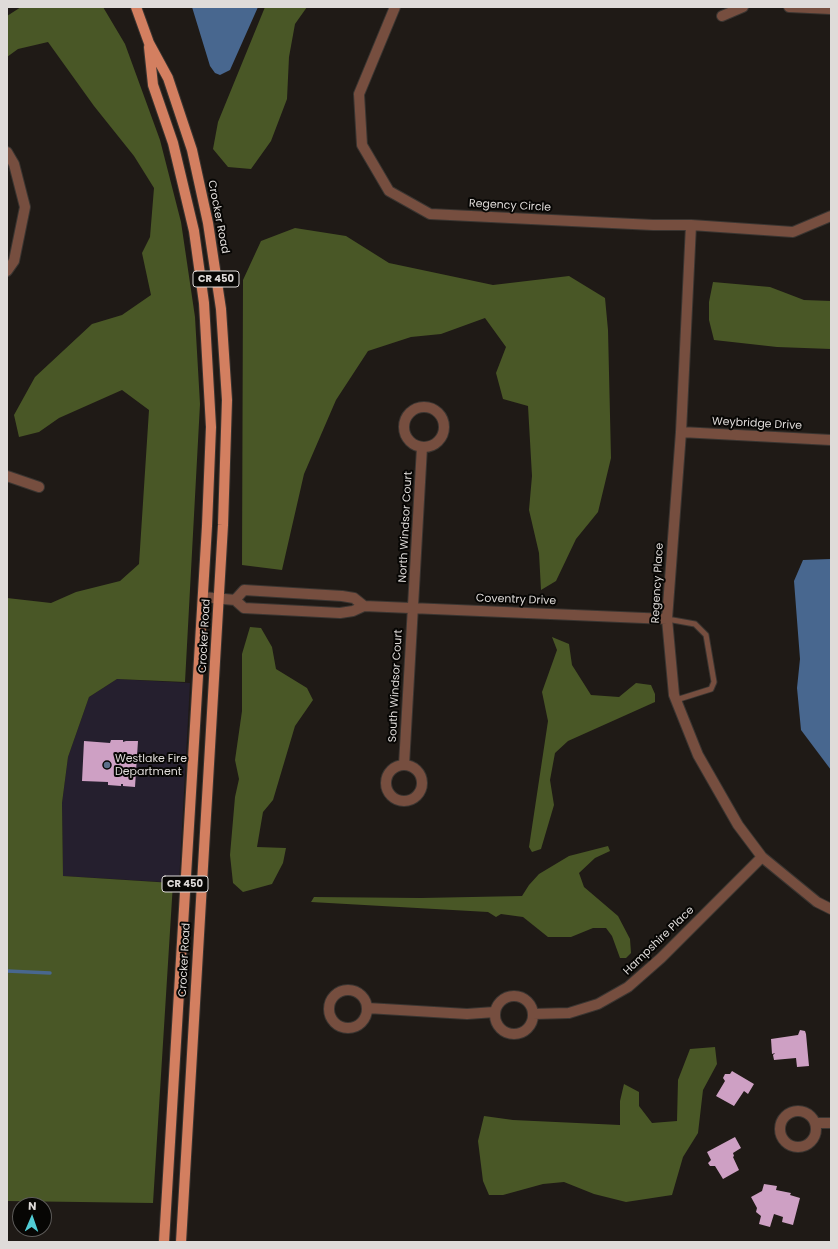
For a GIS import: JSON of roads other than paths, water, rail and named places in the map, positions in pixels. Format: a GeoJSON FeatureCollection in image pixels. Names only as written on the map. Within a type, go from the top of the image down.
{"type":"FeatureCollection","features":[{"type":"Feature","properties":{"kind":"main road","name":"Crocker Road"},"geometry":{"type":"LineString","coordinates":[[136,7],[149,43],[168,78],[192,150],[208,223],[221,309],[226,374],[227,429],[223,525],[181,1242]]}},
{"type":"Feature","properties":{"kind":"main road","name":"Crocker Road"},"geometry":{"type":"LineString","coordinates":[[149,43],[153,85],[173,143],[190,210],[204,303],[211,427],[203,597],[164,1242]]}},
{"type":"Feature","properties":{"kind":"street","name":"Regency Circle"},"geometry":{"type":"LineString","coordinates":[[395,7],[359,94],[362,145],[389,191],[430,214],[653,225],[691,225],[793,232],[831,216]]}},
{"type":"Feature","properties":{"kind":"street"},"geometry":{"type":"LineString","coordinates":[[722,16],[743,7]]}},
{"type":"Feature","properties":{"kind":"street"},"geometry":{"type":"LineString","coordinates":[[789,7],[831,9]]}},
{"type":"Feature","properties":{"kind":"street"},"geometry":{"type":"LineString","coordinates":[[7,152],[14,164],[25,207],[14,261],[7,271]]}},
{"type":"Feature","properties":{"kind":"street","name":"Regency Place"},"geometry":{"type":"LineString","coordinates":[[691,225],[682,381],[681,432],[667,619],[674,695],[698,755],[738,825],[762,857],[817,902],[831,909]]}},
{"type":"Feature","properties":{"kind":"street","name":"Weybridge Drive"},"geometry":{"type":"LineString","coordinates":[[681,432],[831,440]]}},
{"type":"Feature","properties":{"kind":"street","name":"North Windsor Court"},"geometry":{"type":"LineString","coordinates":[[413,608],[422,447]]}},
{"type":"Feature","properties":{"kind":"street"},"geometry":{"type":"LineString","coordinates":[[7,476],[39,487]]}},
{"type":"Feature","properties":{"kind":"street","name":"Coventry Drive"},"geometry":{"type":"LineString","coordinates":[[235,600],[244,590],[342,596],[354,598],[364,606]]}},
{"type":"Feature","properties":{"kind":"street","name":"Coventry Drive"},"geometry":{"type":"LineString","coordinates":[[203,597],[235,600],[244,608],[340,613],[353,611],[364,606],[667,619]]}},
{"type":"Feature","properties":{"kind":"street","name":"South Windsor Court"},"geometry":{"type":"LineString","coordinates":[[404,765],[413,608]]}},
{"type":"Feature","properties":{"kind":"street","name":"Hampshire Place"},"geometry":{"type":"LineString","coordinates":[[533,1014],[569,1013],[598,1004],[628,987],[661,958],[762,857]]}},
{"type":"Feature","properties":{"kind":"street"},"geometry":{"type":"LineString","coordinates":[[517,996],[528,1002],[533,1014],[532,1020],[525,1031],[513,1034],[501,1029],[497,1024],[495,1012],[500,1002],[505,998],[517,996]]}},
{"type":"Feature","properties":{"kind":"street"},"geometry":{"type":"LineString","coordinates":[[367,1008],[467,1014],[495,1012]]}},
{"type":"Feature","properties":{"kind":"street"},"geometry":{"type":"LineString","coordinates":[[816,1123],[831,1123]]}},
{"type":"Feature","properties":{"kind":"lane"},"geometry":{"type":"LineString","coordinates":[[667,619],[695,624],[706,635],[714,682],[711,689],[705,692],[676,700]]}},
{"type":"Feature","properties":{"kind":"water"},"geometry":{"type":"Polygon","coordinates":[[[192,7],[258,7],[230,70],[220,75],[215,73],[210,66],[192,7]]]}},
{"type":"Feature","properties":{"kind":"water"},"geometry":{"type":"Polygon","coordinates":[[[831,559],[831,770],[801,730],[797,688],[800,659],[794,581],[803,560],[831,559]]]}},
{"type":"Feature","properties":{"kind":"waterway"},"geometry":{"type":"LineString","coordinates":[[7,971],[50,973]]}},
{"type":"Feature","properties":{"kind":"place","name":"Westlake Fire Department"},"geometry":{"type":"Point","coordinates":[107,765]}}]}
